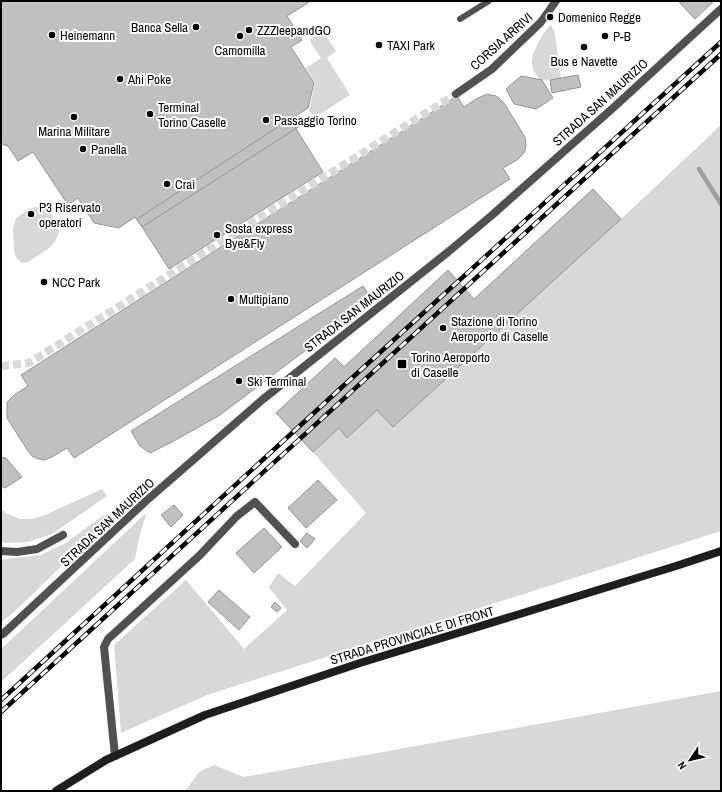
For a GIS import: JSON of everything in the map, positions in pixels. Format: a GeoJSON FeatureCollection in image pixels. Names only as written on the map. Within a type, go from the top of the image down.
{"type":"FeatureCollection","features":[{"type":"Feature","properties":{"kind":"main road","name":"STRADA PROVINCIALE DI FRONT"},"geometry":{"type":"LineString","coordinates":[[56,791],[106,760],[205,715],[360,663],[721,551]]}},
{"type":"Feature","properties":{"kind":"street","name":"CORSIA ARRIVI"},"geometry":{"type":"LineString","coordinates":[[456,94],[492,69],[541,22],[556,1]]}},
{"type":"Feature","properties":{"kind":"street","name":"STRADA SAN MAURIZIO"},"geometry":{"type":"LineString","coordinates":[[2,635],[146,501],[262,400],[491,216],[613,108],[721,9]]}},
{"type":"Feature","properties":{"kind":"street"},"geometry":{"type":"LineString","coordinates":[[115,756],[104,647],[108,639],[198,556],[237,516],[255,502],[295,544]]}},
{"type":"Feature","properties":{"kind":"street"},"geometry":{"type":"LineString","coordinates":[[1,551],[17,552],[37,549],[63,535]]}},
{"type":"Feature","properties":{"kind":"lane"},"geometry":{"type":"LineString","coordinates":[[460,19],[489,1]]}},
{"type":"Feature","properties":{"kind":"shaded area"},"geometry":{"type":"Polygon","coordinates":[[[551,25],[555,34],[561,79],[540,80],[533,69],[532,58],[538,42],[551,25]]]}},
{"type":"Feature","properties":{"kind":"shaded area"},"geometry":{"type":"Polygon","coordinates":[[[323,31],[336,51],[327,58],[350,95],[317,116],[312,115],[309,111],[315,83],[306,68],[321,58],[310,39],[323,31]]]}},
{"type":"Feature","properties":{"kind":"shaded area"},"geometry":{"type":"Polygon","coordinates":[[[721,125],[721,531],[207,695],[121,733],[114,645],[186,580],[244,649],[287,610],[269,587],[278,573],[295,586],[366,513],[313,452],[339,428],[347,437],[377,410],[393,427],[621,219],[721,125]]]}},
{"type":"Feature","properties":{"kind":"shaded area"},"geometry":{"type":"Polygon","coordinates":[[[40,207],[49,212],[56,221],[59,232],[55,242],[48,249],[28,262],[22,263],[16,258],[14,250],[13,229],[16,218],[30,208],[40,207]]]}},
{"type":"Feature","properties":{"kind":"shaded area"},"geometry":{"type":"Polygon","coordinates":[[[102,489],[107,496],[52,534],[28,542],[1,542],[1,509],[20,519],[32,519],[45,515],[102,489]]]}},
{"type":"Feature","properties":{"kind":"shaded area"},"geometry":{"type":"Polygon","coordinates":[[[145,514],[135,559],[1,682],[1,649],[145,514]]]}},
{"type":"Feature","properties":{"kind":"shaded area"},"geometry":{"type":"Polygon","coordinates":[[[104,515],[105,524],[12,614],[1,622],[1,559],[41,555],[64,544],[104,515]]]}},
{"type":"Feature","properties":{"kind":"shaded area"},"geometry":{"type":"Polygon","coordinates":[[[721,691],[721,791],[185,791],[199,772],[214,765],[244,777],[721,691]]]}},
{"type":"Feature","properties":{"kind":"building","name":"Terminal Torino Caselle"},"geometry":{"type":"Polygon","coordinates":[[[1,1],[311,1],[287,16],[302,40],[291,47],[314,83],[308,108],[294,117],[300,126],[142,227],[135,217],[119,228],[94,223],[78,198],[68,205],[33,152],[18,161],[8,146],[1,144],[1,1]]]}},
{"type":"Feature","properties":{"kind":"building"},"geometry":{"type":"Polygon","coordinates":[[[678,1],[714,1],[695,19],[678,1]]]}},
{"type":"Feature","properties":{"kind":"building"},"geometry":{"type":"Polygon","coordinates":[[[578,75],[581,87],[552,93],[550,80],[578,75]]]}},
{"type":"Feature","properties":{"kind":"building"},"geometry":{"type":"Polygon","coordinates":[[[521,76],[542,80],[553,98],[536,109],[514,104],[506,89],[521,76]]]}},
{"type":"Feature","properties":{"kind":"building","name":"Multipiano"},"geometry":{"type":"Polygon","coordinates":[[[487,94],[496,96],[504,103],[525,137],[525,151],[517,160],[503,168],[510,179],[74,458],[67,448],[44,460],[32,456],[28,451],[7,418],[7,402],[14,395],[28,386],[21,375],[457,96],[464,107],[487,94]]]}},
{"type":"Feature","properties":{"kind":"building"},"geometry":{"type":"Polygon","coordinates":[[[290,119],[323,172],[169,269],[137,219],[290,119]]]}},
{"type":"Feature","properties":{"kind":"building","name":"Stazione di Torino Aeroporto di Caselle"},"geometry":{"type":"Polygon","coordinates":[[[593,189],[621,219],[393,427],[377,410],[347,438],[339,428],[313,452],[276,413],[335,358],[344,367],[448,270],[474,299],[593,189]]]}},
{"type":"Feature","properties":{"kind":"building","name":"Ski Terminal"},"geometry":{"type":"Polygon","coordinates":[[[363,286],[372,300],[220,415],[150,453],[140,446],[131,431],[363,286]]]}},
{"type":"Feature","properties":{"kind":"building"},"geometry":{"type":"Polygon","coordinates":[[[1,457],[6,458],[22,477],[5,488],[1,486],[1,457]]]}},
{"type":"Feature","properties":{"kind":"building"},"geometry":{"type":"Polygon","coordinates":[[[318,480],[337,500],[306,528],[288,508],[318,480]]]}},
{"type":"Feature","properties":{"kind":"building"},"geometry":{"type":"Polygon","coordinates":[[[174,505],[183,515],[171,527],[161,515],[174,505]]]}},
{"type":"Feature","properties":{"kind":"building"},"geometry":{"type":"Polygon","coordinates":[[[264,528],[282,547],[254,573],[236,553],[264,528]]]}},
{"type":"Feature","properties":{"kind":"building"},"geometry":{"type":"Polygon","coordinates":[[[307,533],[315,539],[307,548],[300,541],[307,533]]]}},
{"type":"Feature","properties":{"kind":"building"},"geometry":{"type":"Polygon","coordinates":[[[219,590],[250,617],[239,630],[208,602],[219,590]]]}},
{"type":"Feature","properties":{"kind":"building"},"geometry":{"type":"Polygon","coordinates":[[[275,602],[281,608],[277,612],[271,607],[275,602]]]}},
{"type":"Feature","properties":{"kind":"waterway"},"geometry":{"type":"LineString","coordinates":[[699,169],[721,204]]}},
{"type":"Feature","properties":{"kind":"tunnel"},"geometry":{"type":"LineString","coordinates":[[1,366],[29,363],[456,94]]}},
{"type":"Feature","properties":{"kind":"railway"},"geometry":{"type":"LineString","coordinates":[[1,700],[721,42]]}},
{"type":"Feature","properties":{"kind":"railway"},"geometry":{"type":"LineString","coordinates":[[1,712],[721,54]]}},
{"type":"Feature","properties":{"kind":"place","name":"Domenico Regge"},"geometry":{"type":"Point","coordinates":[550,17]}},
{"type":"Feature","properties":{"kind":"place","name":"Banca Sella"},"geometry":{"type":"Point","coordinates":[196,27]}},
{"type":"Feature","properties":{"kind":"place","name":"ZZZleepandGO"},"geometry":{"type":"Point","coordinates":[249,30]}},
{"type":"Feature","properties":{"kind":"place","name":"Heinemann"},"geometry":{"type":"Point","coordinates":[52,35]}},
{"type":"Feature","properties":{"kind":"place","name":"Camomilla"},"geometry":{"type":"Point","coordinates":[240,36]}},
{"type":"Feature","properties":{"kind":"place","name":"P-B"},"geometry":{"type":"Point","coordinates":[605,36]}},
{"type":"Feature","properties":{"kind":"place","name":"TAXI Park"},"geometry":{"type":"Point","coordinates":[379,45]}},
{"type":"Feature","properties":{"kind":"place","name":"Bus e Navette"},"geometry":{"type":"Point","coordinates":[584,47]}},
{"type":"Feature","properties":{"kind":"place","name":"Ahi Poke"},"geometry":{"type":"Point","coordinates":[120,79]}},
{"type":"Feature","properties":{"kind":"place","name":"Terminal Torino Caselle"},"geometry":{"type":"Point","coordinates":[150,114]}},
{"type":"Feature","properties":{"kind":"place","name":"Marina Militare"},"geometry":{"type":"Point","coordinates":[74,117]}},
{"type":"Feature","properties":{"kind":"place","name":"Passaggio Torino"},"geometry":{"type":"Point","coordinates":[266,120]}},
{"type":"Feature","properties":{"kind":"place","name":"Panella"},"geometry":{"type":"Point","coordinates":[83,149]}},
{"type":"Feature","properties":{"kind":"place","name":"Crai"},"geometry":{"type":"Point","coordinates":[167,184]}},
{"type":"Feature","properties":{"kind":"place","name":"P3 Riservato operatori"},"geometry":{"type":"Point","coordinates":[31,214]}},
{"type":"Feature","properties":{"kind":"place","name":"Sosta express Bye&Fly"},"geometry":{"type":"Point","coordinates":[217,235]}},
{"type":"Feature","properties":{"kind":"place","name":"NCC Park"},"geometry":{"type":"Point","coordinates":[44,282]}},
{"type":"Feature","properties":{"kind":"place","name":"Multipiano"},"geometry":{"type":"Point","coordinates":[231,299]}},
{"type":"Feature","properties":{"kind":"place","name":"Stazione di Torino Aeroporto di Caselle"},"geometry":{"type":"Point","coordinates":[443,328]}},
{"type":"Feature","properties":{"kind":"place","name":"Torino Aeroporto di Caselle"},"geometry":{"type":"Point","coordinates":[402,364]}},
{"type":"Feature","properties":{"kind":"place","name":"Ski Terminal"},"geometry":{"type":"Point","coordinates":[239,381]}}]}
